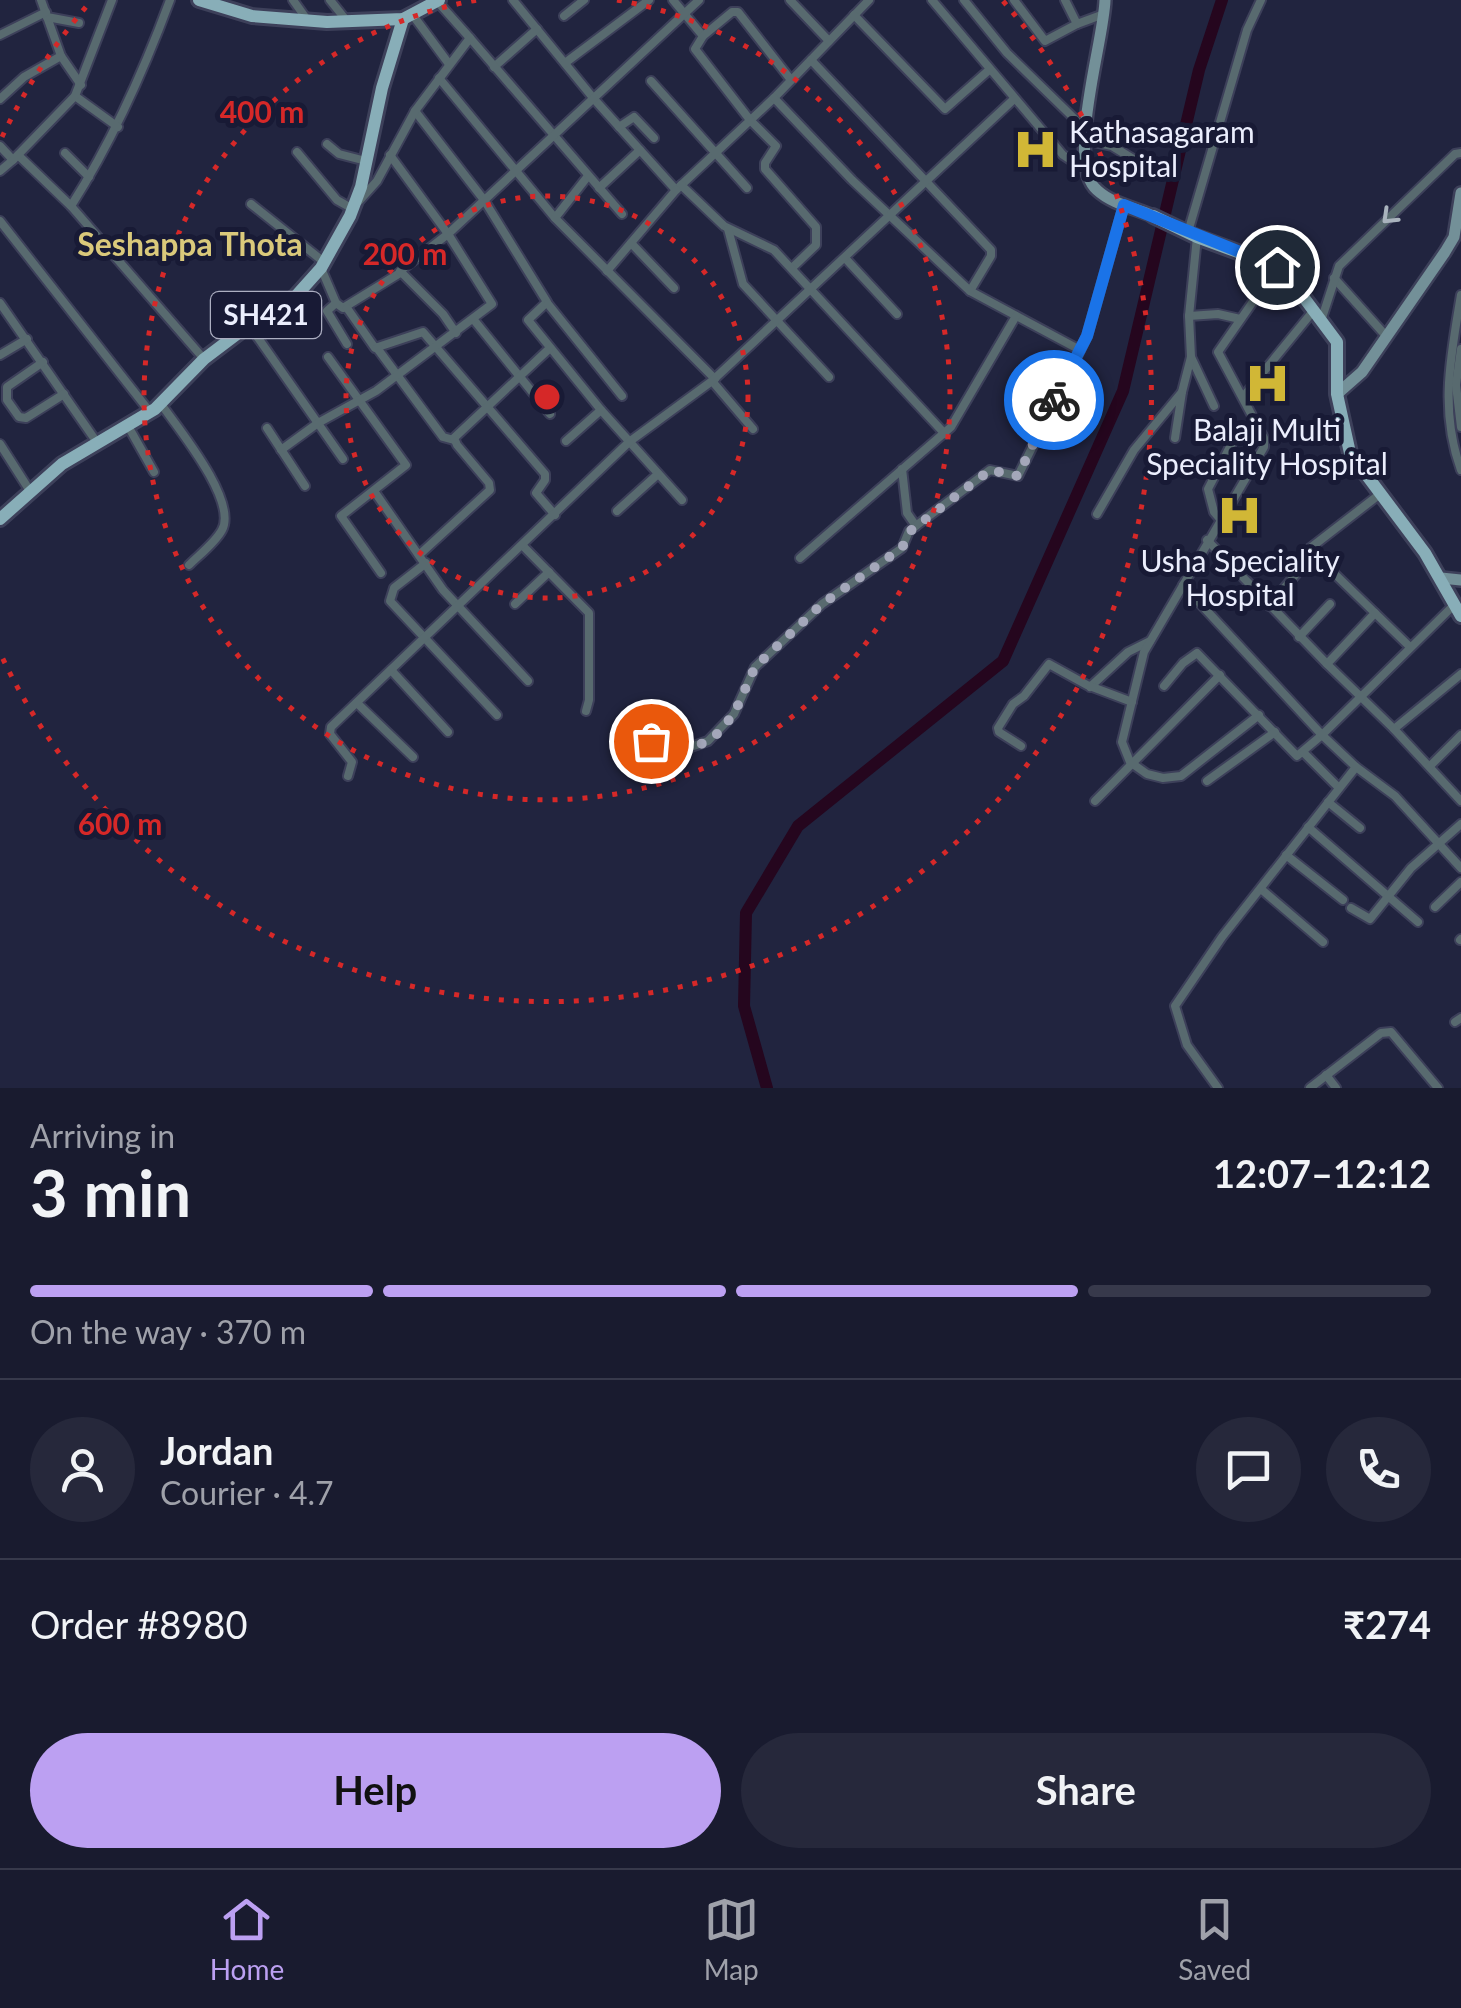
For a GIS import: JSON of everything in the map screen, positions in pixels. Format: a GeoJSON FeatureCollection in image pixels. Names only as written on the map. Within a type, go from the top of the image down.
{"type":"FeatureCollection","features":[{"type":"Feature","properties":{"kind":"main road"},"geometry":{"type":"LineString","coordinates":[[199,0],[252,16],[347,22],[410,11],[438,0]]}},
{"type":"Feature","properties":{"kind":"main road","name":"SH421"},"geometry":{"type":"LineString","coordinates":[[0,519],[62,464],[155,408],[204,359],[249,325],[296,297],[323,265],[353,208],[382,88],[410,11]]}},
{"type":"Feature","properties":{"kind":"main road"},"geometry":{"type":"LineString","coordinates":[[1153,216],[1288,275],[1337,342],[1337,394],[1350,452],[1441,578],[1458,610]]}},
{"type":"Feature","properties":{"kind":"street"},"geometry":{"type":"LineString","coordinates":[[41,0],[61,56],[81,85]]}},
{"type":"Feature","properties":{"kind":"street"},"geometry":{"type":"LineString","coordinates":[[0,171],[76,96],[112,0]]}},
{"type":"Feature","properties":{"kind":"street"},"geometry":{"type":"LineString","coordinates":[[71,206],[118,127],[145,70],[170,0]]}},
{"type":"Feature","properties":{"kind":"street"},"geometry":{"type":"LineString","coordinates":[[293,0],[308,21]]}},
{"type":"Feature","properties":{"kind":"street"},"geometry":{"type":"LineString","coordinates":[[330,0],[347,22]]}},
{"type":"Feature","properties":{"kind":"street"},"geometry":{"type":"LineString","coordinates":[[438,0],[622,214]]}},
{"type":"Feature","properties":{"kind":"street"},"geometry":{"type":"LineString","coordinates":[[513,0],[640,150],[728,229],[765,244],[792,268],[945,434]]}},
{"type":"Feature","properties":{"kind":"street"},"geometry":{"type":"LineString","coordinates":[[564,16],[584,0]]}},
{"type":"Feature","properties":{"kind":"street"},"geometry":{"type":"LineString","coordinates":[[565,63],[649,0]]}},
{"type":"Feature","properties":{"kind":"street"},"geometry":{"type":"LineString","coordinates":[[673,0],[703,36]]}},
{"type":"Feature","properties":{"kind":"street"},"geometry":{"type":"LineString","coordinates":[[347,308],[400,274],[448,234],[699,0]]}},
{"type":"Feature","properties":{"kind":"street"},"geometry":{"type":"LineString","coordinates":[[790,0],[829,41]]}},
{"type":"Feature","properties":{"kind":"street"},"geometry":{"type":"LineString","coordinates":[[607,271],[714,151],[774,98],[869,0]]}},
{"type":"Feature","properties":{"kind":"street"},"geometry":{"type":"LineString","coordinates":[[932,0],[1063,156],[1086,170]]}},
{"type":"Feature","properties":{"kind":"street"},"geometry":{"type":"LineString","coordinates":[[964,0],[1007,54],[1084,134],[1138,162]]}},
{"type":"Feature","properties":{"kind":"street"},"geometry":{"type":"LineString","coordinates":[[1014,0],[1045,42],[1105,7]]}},
{"type":"Feature","properties":{"kind":"street"},"geometry":{"type":"LineString","coordinates":[[1065,0],[1077,24]]}},
{"type":"Feature","properties":{"kind":"street"},"geometry":{"type":"LineString","coordinates":[[1175,438],[1191,357],[1191,233],[1247,30],[1261,0]]}},
{"type":"Feature","properties":{"kind":"street"},"geometry":{"type":"LineString","coordinates":[[1105,7],[1084,134],[1086,170],[1095,189],[1153,216]]}},
{"type":"Feature","properties":{"kind":"street"},"geometry":{"type":"LineString","coordinates":[[410,11],[450,64]]}},
{"type":"Feature","properties":{"kind":"street"},"geometry":{"type":"LineString","coordinates":[[792,80],[738,12],[732,12],[703,36],[695,50],[776,148],[765,169],[816,227],[816,245],[792,268]]}},
{"type":"Feature","properties":{"kind":"street"},"geometry":{"type":"LineString","coordinates":[[0,35],[46,14],[79,23]]}},
{"type":"Feature","properties":{"kind":"street"},"geometry":{"type":"LineString","coordinates":[[854,14],[945,109],[989,70]]}},
{"type":"Feature","properties":{"kind":"street"},"geometry":{"type":"LineString","coordinates":[[494,68],[537,29]]}},
{"type":"Feature","properties":{"kind":"street"},"geometry":{"type":"LineString","coordinates":[[297,152],[338,200],[353,208],[376,181],[415,110],[470,38]]}},
{"type":"Feature","properties":{"kind":"street"},"geometry":{"type":"LineString","coordinates":[[0,99],[24,77],[61,56]]}},
{"type":"Feature","properties":{"kind":"street"},"geometry":{"type":"LineString","coordinates":[[810,60],[991,250],[970,291]]}},
{"type":"Feature","properties":{"kind":"street"},"geometry":{"type":"LineString","coordinates":[[438,78],[555,218],[714,380],[752,429]]}},
{"type":"Feature","properties":{"kind":"street"},"geometry":{"type":"LineString","coordinates":[[651,81],[747,188]]}},
{"type":"Feature","properties":{"kind":"street"},"geometry":{"type":"LineString","coordinates":[[76,96],[118,127]]}},
{"type":"Feature","properties":{"kind":"street"},"geometry":{"type":"LineString","coordinates":[[774,98],[970,291],[1080,350]]}},
{"type":"Feature","properties":{"kind":"street"},"geometry":{"type":"LineString","coordinates":[[348,776],[352,762],[330,730],[630,442],[714,380],[779,322],[1014,99]]}},
{"type":"Feature","properties":{"kind":"street"},"geometry":{"type":"LineString","coordinates":[[415,110],[484,200],[548,304],[622,396]]}},
{"type":"Feature","properties":{"kind":"street"},"geometry":{"type":"LineString","coordinates":[[620,128],[632,117],[654,138]]}},
{"type":"Feature","properties":{"kind":"street"},"geometry":{"type":"LineString","coordinates":[[326,144],[339,154],[366,161]]}},
{"type":"Feature","properties":{"kind":"street"},"geometry":{"type":"LineString","coordinates":[[0,146],[71,206],[204,359]]}},
{"type":"Feature","properties":{"kind":"street"},"geometry":{"type":"LineString","coordinates":[[599,188],[640,150]]}},
{"type":"Feature","properties":{"kind":"street"},"geometry":{"type":"LineString","coordinates":[[64,153],[90,176]]}},
{"type":"Feature","properties":{"kind":"street"},"geometry":{"type":"LineString","coordinates":[[1243,397],[1318,316],[1344,260],[1455,154],[1461,153]]}},
{"type":"Feature","properties":{"kind":"street"},"geometry":{"type":"LineString","coordinates":[[281,450],[318,423],[361,402],[491,306],[448,234],[390,155]]}},
{"type":"Feature","properties":{"kind":"street"},"geometry":{"type":"LineString","coordinates":[[555,218],[588,176]]}},
{"type":"Feature","properties":{"kind":"street"},"geometry":{"type":"LineString","coordinates":[[1337,394],[1362,372],[1454,237],[1461,193]]}},
{"type":"Feature","properties":{"kind":"street"},"geometry":{"type":"LineString","coordinates":[[251,204],[323,265],[336,303],[347,308],[370,345],[399,375],[443,437],[454,440],[489,483],[490,490],[420,554]]}},
{"type":"Feature","properties":{"kind":"street"},"geometry":{"type":"LineString","coordinates":[[630,724],[664,749],[685,749],[708,741],[734,714],[755,667],[822,604],[902,548],[905,536],[916,526],[990,470],[1018,476],[1087,336],[1124,205]]}},
{"type":"Feature","properties":{"kind":"street"},"geometry":{"type":"LineString","coordinates":[[0,222],[217,488],[225,508],[222,530],[189,565]]}},
{"type":"Feature","properties":{"kind":"street"},"geometry":{"type":"LineString","coordinates":[[728,229],[743,284],[828,377]]}},
{"type":"Feature","properties":{"kind":"street"},"geometry":{"type":"LineString","coordinates":[[631,243],[674,288]]}},
{"type":"Feature","properties":{"kind":"street"},"geometry":{"type":"LineString","coordinates":[[845,258],[897,314]]}},
{"type":"Feature","properties":{"kind":"street"},"geometry":{"type":"LineString","coordinates":[[1259,716],[1181,776],[1151,776],[1130,762],[1122,742],[1144,652],[1264,447],[1256,421],[1218,356],[1277,267]]}},
{"type":"Feature","properties":{"kind":"street"},"geometry":{"type":"LineString","coordinates":[[400,274],[443,314],[456,333]]}},
{"type":"Feature","properties":{"kind":"street"},"geometry":{"type":"LineString","coordinates":[[1334,278],[1387,337]]}},
{"type":"Feature","properties":{"kind":"street"},"geometry":{"type":"LineString","coordinates":[[1461,295],[1447,386],[1461,470]]}},
{"type":"Feature","properties":{"kind":"street"},"geometry":{"type":"LineString","coordinates":[[1,301],[96,442]]}},
{"type":"Feature","properties":{"kind":"street"},"geometry":{"type":"LineString","coordinates":[[336,303],[327,311],[347,344]]}},
{"type":"Feature","properties":{"kind":"street"},"geometry":{"type":"LineString","coordinates":[[548,304],[528,320],[682,500]]}},
{"type":"Feature","properties":{"kind":"street"},"geometry":{"type":"LineString","coordinates":[[1189,316],[1218,314],[1240,318]]}},
{"type":"Feature","properties":{"kind":"street"},"geometry":{"type":"LineString","coordinates":[[800,558],[945,434],[1016,316]]}},
{"type":"Feature","properties":{"kind":"street"},"geometry":{"type":"LineString","coordinates":[[474,320],[550,414]]}},
{"type":"Feature","properties":{"kind":"street"},"geometry":{"type":"LineString","coordinates":[[249,325],[342,459]]}},
{"type":"Feature","properties":{"kind":"street"},"geometry":{"type":"LineString","coordinates":[[377,348],[422,331],[545,474],[546,480],[536,493],[555,515]]}},
{"type":"Feature","properties":{"kind":"street"},"geometry":{"type":"LineString","coordinates":[[0,354],[26,339]]}},
{"type":"Feature","properties":{"kind":"street"},"geometry":{"type":"LineString","coordinates":[[454,440],[550,348]]}},
{"type":"Feature","properties":{"kind":"street"},"geometry":{"type":"LineString","coordinates":[[1461,349],[1456,386],[1461,427]]}},
{"type":"Feature","properties":{"kind":"street"},"geometry":{"type":"LineString","coordinates":[[328,356],[406,465],[341,518],[381,572]]}},
{"type":"Feature","properties":{"kind":"street"},"geometry":{"type":"LineString","coordinates":[[1191,357],[1214,406]]}},
{"type":"Feature","properties":{"kind":"street"},"geometry":{"type":"LineString","coordinates":[[43,362],[11,382],[3,393],[18,416],[26,418],[64,394]]}},
{"type":"Feature","properties":{"kind":"street"},"geometry":{"type":"LineString","coordinates":[[1097,514],[1134,450],[1182,392]]}},
{"type":"Feature","properties":{"kind":"street"},"geometry":{"type":"LineString","coordinates":[[566,441],[602,410]]}},
{"type":"Feature","properties":{"kind":"street"},"geometry":{"type":"LineString","coordinates":[[1220,519],[1208,489],[1234,436],[1256,421]]}},
{"type":"Feature","properties":{"kind":"street"},"geometry":{"type":"LineString","coordinates":[[128,426],[154,472]]}},
{"type":"Feature","properties":{"kind":"street"},"geometry":{"type":"LineString","coordinates":[[267,428],[305,486]]}},
{"type":"Feature","properties":{"kind":"street"},"geometry":{"type":"LineString","coordinates":[[0,444],[30,491]]}},
{"type":"Feature","properties":{"kind":"street"},"geometry":{"type":"LineString","coordinates":[[902,468],[908,513],[916,526]]}},
{"type":"Feature","properties":{"kind":"street"},"geometry":{"type":"LineString","coordinates":[[617,511],[658,474]]}},
{"type":"Feature","properties":{"kind":"street"},"geometry":{"type":"LineString","coordinates":[[374,492],[458,606],[528,680]]}},
{"type":"Feature","properties":{"kind":"street"},"geometry":{"type":"LineString","coordinates":[[1269,606],[1296,574],[1308,549],[1380,494]]}},
{"type":"Feature","properties":{"kind":"street"},"geometry":{"type":"LineString","coordinates":[[1207,540],[1461,801]]}},
{"type":"Feature","properties":{"kind":"street"},"geometry":{"type":"LineString","coordinates":[[523,546],[589,613],[586,712]]}},
{"type":"Feature","properties":{"kind":"street"},"geometry":{"type":"LineString","coordinates":[[1308,549],[1409,646]]}},
{"type":"Feature","properties":{"kind":"street"},"geometry":{"type":"LineString","coordinates":[[426,564],[394,588],[389,598],[497,715]]}},
{"type":"Feature","properties":{"kind":"street"},"geometry":{"type":"LineString","coordinates":[[515,604],[550,572]]}},
{"type":"Feature","properties":{"kind":"street"},"geometry":{"type":"LineString","coordinates":[[1441,578],[1461,580]]}},
{"type":"Feature","properties":{"kind":"street"},"geometry":{"type":"LineString","coordinates":[[1183,585],[1322,735],[1395,796],[1461,868]]}},
{"type":"Feature","properties":{"kind":"street"},"geometry":{"type":"LineString","coordinates":[[1300,636],[1330,604]]}},
{"type":"Feature","properties":{"kind":"street"},"geometry":{"type":"LineString","coordinates":[[1164,686],[1197,652],[1297,756],[1409,646],[1458,610]]}},
{"type":"Feature","properties":{"kind":"street"},"geometry":{"type":"LineString","coordinates":[[1327,664],[1375,613]]}},
{"type":"Feature","properties":{"kind":"street"},"geometry":{"type":"LineString","coordinates":[[1090,687],[1128,652],[1150,641]]}},
{"type":"Feature","properties":{"kind":"street"},"geometry":{"type":"LineString","coordinates":[[1022,746],[998,728],[1046,666],[1052,664],[1090,687],[1132,702]]}},
{"type":"Feature","properties":{"kind":"street"},"geometry":{"type":"LineString","coordinates":[[391,670],[448,732]]}},
{"type":"Feature","properties":{"kind":"street"},"geometry":{"type":"LineString","coordinates":[[1394,729],[1461,674]]}},
{"type":"Feature","properties":{"kind":"street"},"geometry":{"type":"LineString","coordinates":[[1095,801],[1220,675]]}},
{"type":"Feature","properties":{"kind":"street"},"geometry":{"type":"LineString","coordinates":[[357,703],[412,757]]}},
{"type":"Feature","properties":{"kind":"street"},"geometry":{"type":"LineString","coordinates":[[1207,781],[1275,732]]}},
{"type":"Feature","properties":{"kind":"street"},"geometry":{"type":"LineString","coordinates":[[1430,766],[1461,735]]}},
{"type":"Feature","properties":{"kind":"street"},"geometry":{"type":"LineString","coordinates":[[1304,752],[1339,788]]}},
{"type":"Feature","properties":{"kind":"street"},"geometry":{"type":"LineString","coordinates":[[1218,1088],[1187,1045],[1175,1006],[1222,937],[1356,767]]}},
{"type":"Feature","properties":{"kind":"street"},"geometry":{"type":"LineString","coordinates":[[1328,802],[1360,828]]}},
{"type":"Feature","properties":{"kind":"street"},"geometry":{"type":"LineString","coordinates":[[1351,908],[1370,919],[1411,868],[1461,824]]}},
{"type":"Feature","properties":{"kind":"street"},"geometry":{"type":"LineString","coordinates":[[1308,828],[1418,922]]}},
{"type":"Feature","properties":{"kind":"street"},"geometry":{"type":"LineString","coordinates":[[1286,855],[1343,900]]}},
{"type":"Feature","properties":{"kind":"street"},"geometry":{"type":"LineString","coordinates":[[1434,907],[1461,882]]}},
{"type":"Feature","properties":{"kind":"street"},"geometry":{"type":"LineString","coordinates":[[1260,889],[1323,942]]}},
{"type":"Feature","properties":{"kind":"street"},"geometry":{"type":"LineString","coordinates":[[1310,1088],[1381,1033],[1391,1032],[1438,1088]]}},
{"type":"Feature","properties":{"kind":"street"},"geometry":{"type":"LineString","coordinates":[[1326,1075],[1336,1088]]}},
{"type":"Feature","properties":{"kind":"waterway"},"geometry":{"type":"LineString","coordinates":[[767,1088],[744,1006],[746,913],[798,826],[1003,661],[1123,391],[1199,70],[1222,0]]}},
{"type":"Feature","properties":{"kind":"way so far"},"geometry":{"type":"LineString","coordinates":[[651,741],[664,749],[685,749],[717,734],[734,714],[755,667],[822,604],[902,548],[909,532],[990,470],[1018,476],[1054,400]]}},
{"type":"Feature","properties":{"kind":"place","name":"Kathasagaram Hospital"},"geometry":{"type":"Point","coordinates":[1036,150]}},
{"type":"Feature","properties":{"kind":"place","name":"Balaji Multi Speciality Hospital"},"geometry":{"type":"Point","coordinates":[1267,384]}},
{"type":"Feature","properties":{"kind":"place","name":"Usha Speciality Hospital"},"geometry":{"type":"Point","coordinates":[1240,515]}},
{"type":"Feature","properties":{"kind":"district","name":"Seshappa Thota"},"geometry":{"type":"Point","coordinates":[190,245]}},
{"type":"Feature","properties":{"kind":"route"},"geometry":{"type":"LineString","coordinates":[[1054,400],[1087,336],[1124,205],[1277,267]]}}]}
